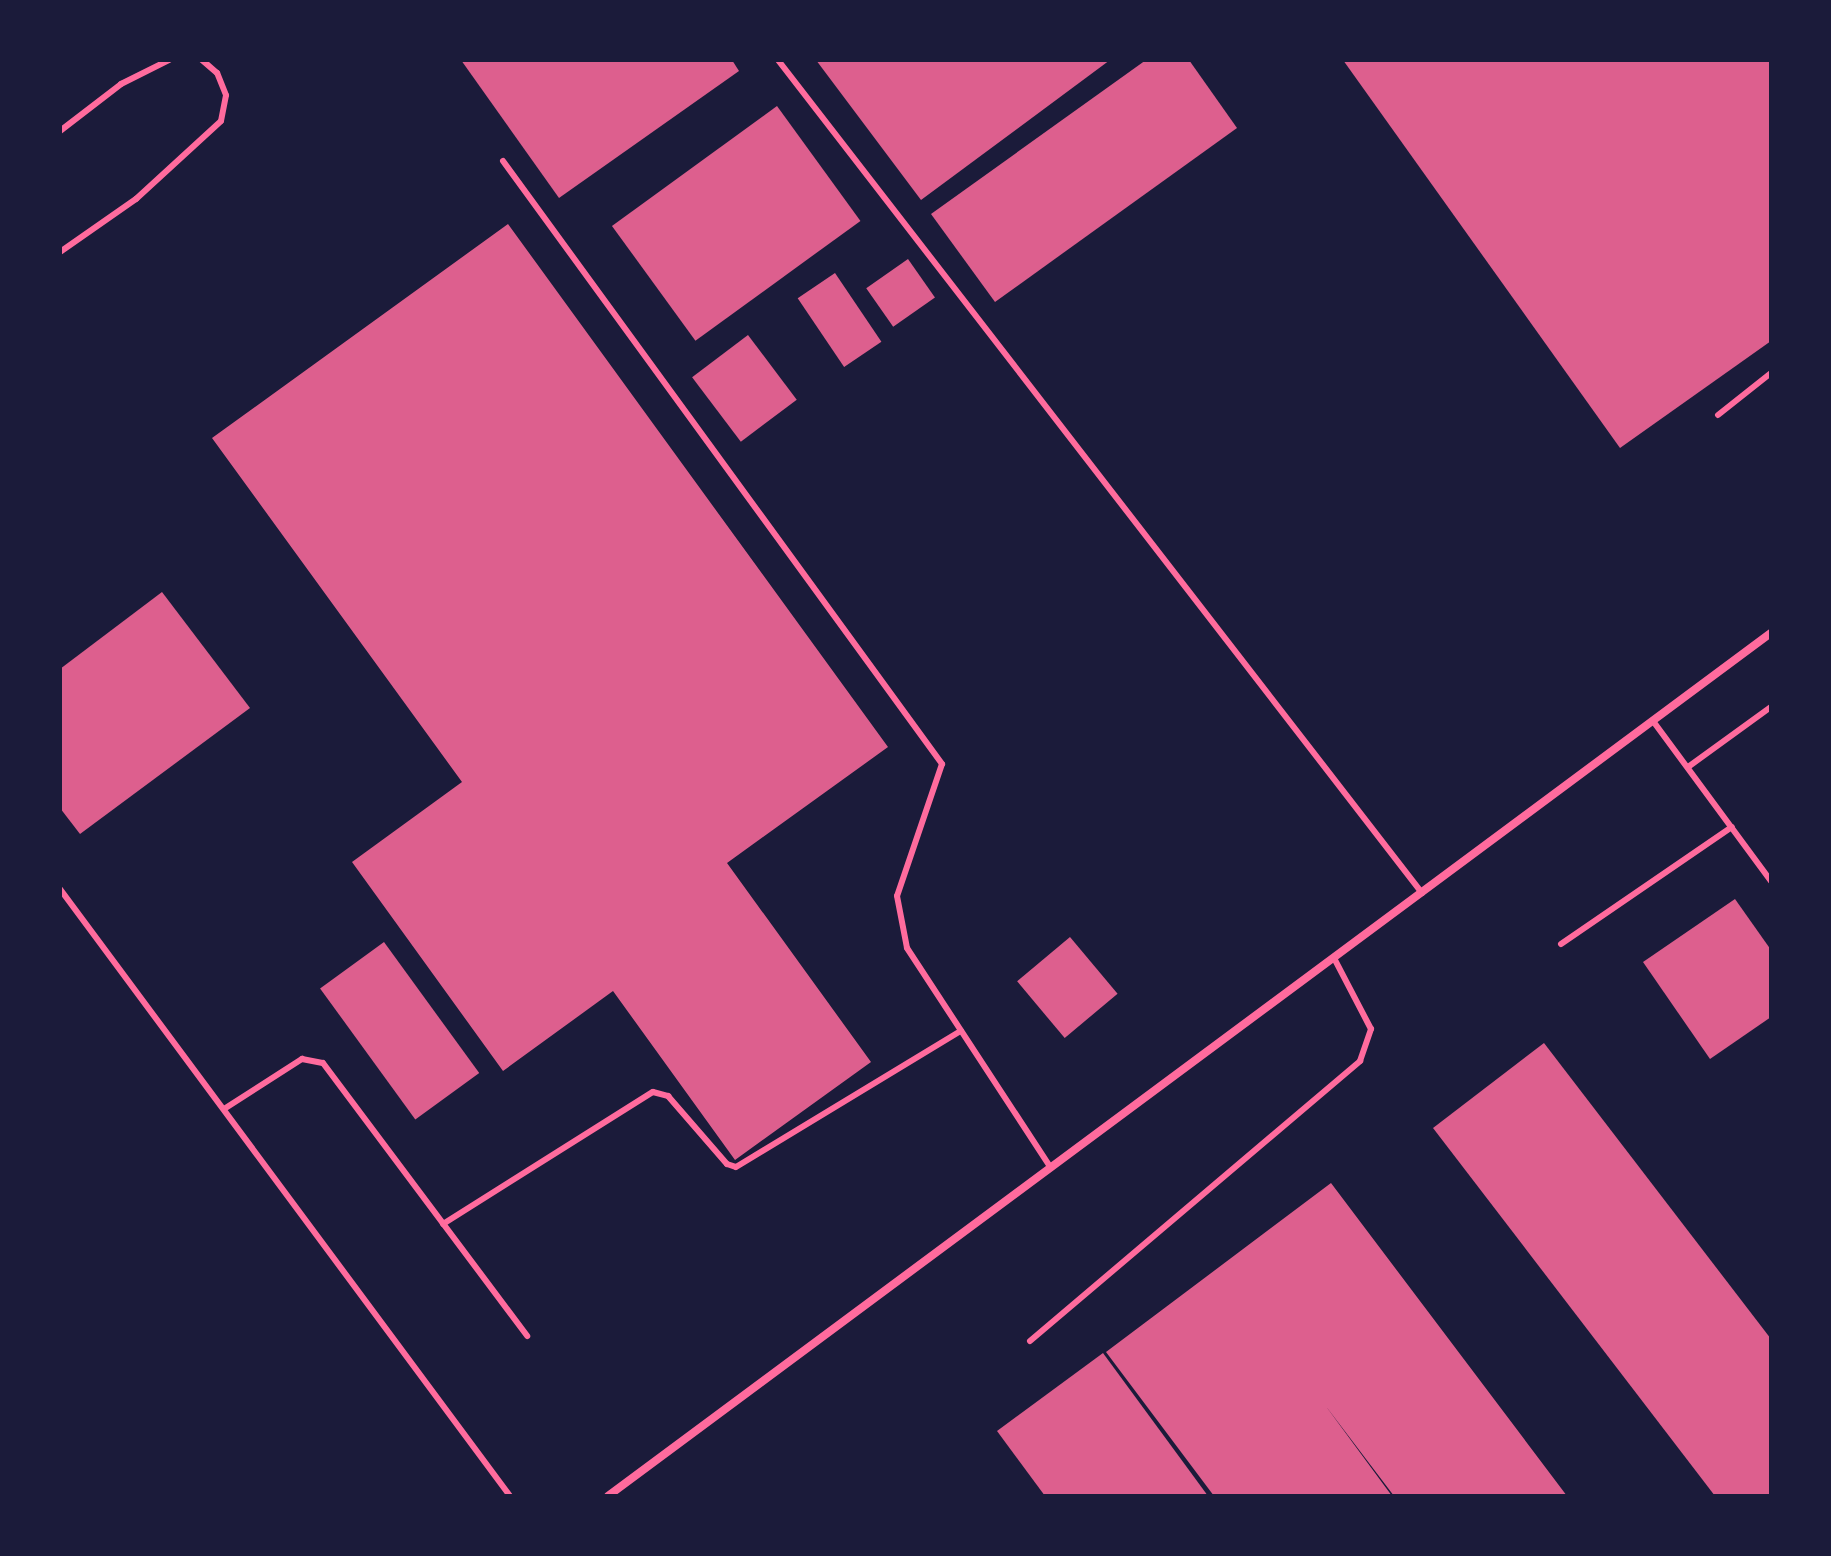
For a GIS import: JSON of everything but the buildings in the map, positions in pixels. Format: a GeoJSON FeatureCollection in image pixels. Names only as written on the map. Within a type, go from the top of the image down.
{"type":"FeatureCollection","features":[{"type":"Feature","properties":{"kind":"street"},"geometry":{"type":"LineString","coordinates":[[608,1496],[1771,633]]}},
{"type":"Feature","properties":{"kind":"lane"},"geometry":{"type":"LineString","coordinates":[[60,131],[121,84],[169,60]]}},
{"type":"Feature","properties":{"kind":"lane"},"geometry":{"type":"LineString","coordinates":[[60,252],[136,199],[221,121],[226,95],[217,73],[202,60]]}},
{"type":"Feature","properties":{"kind":"lane"},"geometry":{"type":"LineString","coordinates":[[778,60],[1422,893]]}},
{"type":"Feature","properties":{"kind":"lane"},"geometry":{"type":"LineString","coordinates":[[503,161],[942,764],[897,896],[907,948],[1051,1168]]}},
{"type":"Feature","properties":{"kind":"lane"},"geometry":{"type":"LineString","coordinates":[[1718,415],[1771,373]]}},
{"type":"Feature","properties":{"kind":"lane"},"geometry":{"type":"LineString","coordinates":[[1688,767],[1771,707]]}},
{"type":"Feature","properties":{"kind":"lane"},"geometry":{"type":"LineString","coordinates":[[1653,721],[1771,881]]}},
{"type":"Feature","properties":{"kind":"lane"},"geometry":{"type":"LineString","coordinates":[[1561,944],[1732,827]]}},
{"type":"Feature","properties":{"kind":"lane"},"geometry":{"type":"LineString","coordinates":[[60,889],[510,1496]]}},
{"type":"Feature","properties":{"kind":"lane"},"geometry":{"type":"LineString","coordinates":[[1030,1341],[1360,1061],[1371,1029],[1334,958]]}},
{"type":"Feature","properties":{"kind":"lane"},"geometry":{"type":"LineString","coordinates":[[443,1224],[653,1092],[668,1096],[727,1164],[736,1167],[961,1031]]}},
{"type":"Feature","properties":{"kind":"lane"},"geometry":{"type":"LineString","coordinates":[[224,1109],[302,1059],[323,1063],[527,1336]]}}]}
